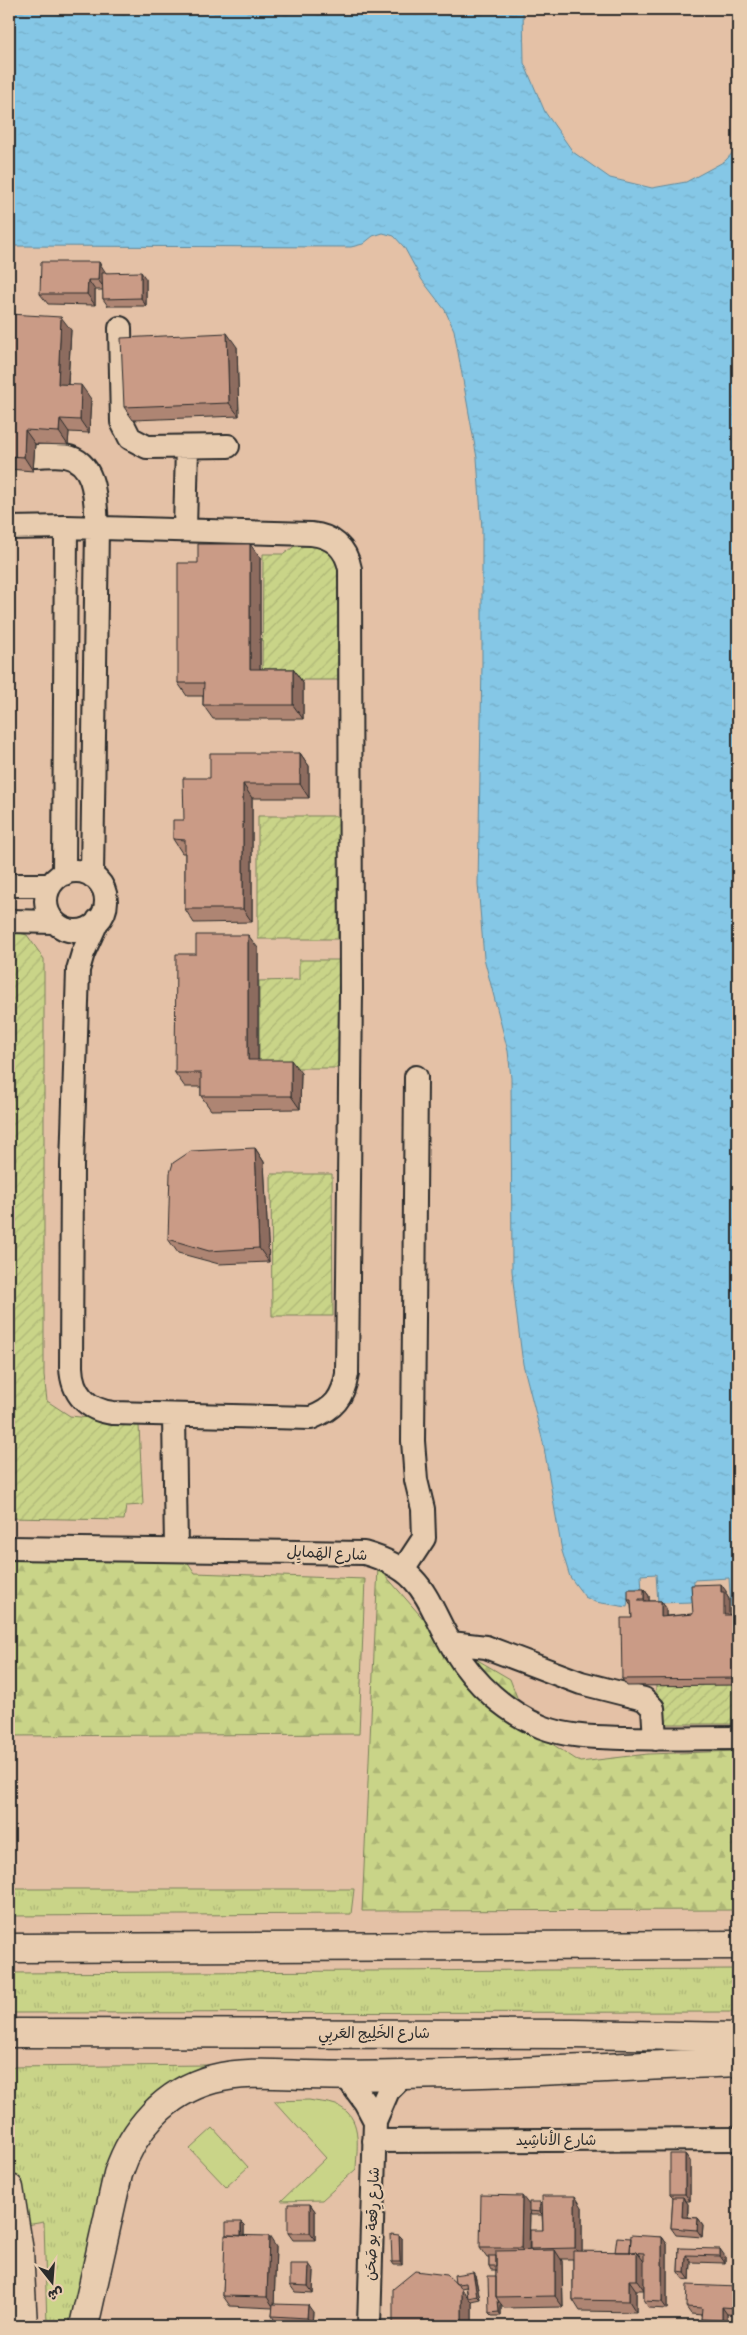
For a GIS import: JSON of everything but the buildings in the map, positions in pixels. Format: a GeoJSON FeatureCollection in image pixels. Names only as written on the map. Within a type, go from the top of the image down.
{"type":"FeatureCollection","features":[{"type":"Feature","properties":{"kind":"main road"},"geometry":{"type":"LineString","coordinates":[[9,1948],[738,1945]]}},
{"type":"Feature","properties":{"kind":"main road","name":"شارع الخَلِيج العَربِي"},"geometry":{"type":"LineString","coordinates":[[9,2034],[573,2034],[738,2038]]}},
{"type":"Feature","properties":{"kind":"main road"},"geometry":{"type":"LineString","coordinates":[[84,2326],[118,2174],[124,2155],[152,2114],[184,2091],[213,2079],[245,2074],[404,2075],[738,2062]]}},
{"type":"Feature","properties":{"kind":"main road"},"geometry":{"type":"LineString","coordinates":[[9,2188],[19,2252],[23,2326]]}},
{"type":"Feature","properties":{"kind":"street"},"geometry":{"type":"LineString","coordinates":[[120,328],[122,422],[125,431],[138,444],[147,447],[228,446]]}},
{"type":"Feature","properties":{"kind":"street"},"geometry":{"type":"LineString","coordinates":[[186,530],[187,447]]}},
{"type":"Feature","properties":{"kind":"street"},"geometry":{"type":"LineString","coordinates":[[34,456],[66,456],[76,460],[85,467],[91,477],[96,528],[92,876]]}},
{"type":"Feature","properties":{"kind":"street"},"geometry":{"type":"LineString","coordinates":[[66,527],[57,879],[46,905],[78,970]]}},
{"type":"Feature","properties":{"kind":"street"},"geometry":{"type":"LineString","coordinates":[[9,528],[66,527],[320,534],[337,543],[348,559],[350,569],[351,991],[347,1374],[345,1389],[338,1402],[326,1412],[312,1418],[113,1413],[99,1410],[86,1403],[79,1396],[71,1378],[72,1166],[78,970],[83,953],[102,914],[106,900],[102,886],[92,876],[78,871],[57,879],[9,885]]}},
{"type":"Feature","properties":{"kind":"street"},"geometry":{"type":"LineString","coordinates":[[9,921],[57,925],[80,931],[93,925],[98,920]]}},
{"type":"Feature","properties":{"kind":"street"},"geometry":{"type":"LineString","coordinates":[[403,1570],[422,1541],[424,1527],[423,1509],[416,1480],[413,1441],[416,1077]]}},
{"type":"Feature","properties":{"kind":"street"},"geometry":{"type":"LineString","coordinates":[[174,1416],[176,1549]]}},
{"type":"Feature","properties":{"kind":"street","name":"شارع الهَمايِل"},"geometry":{"type":"LineString","coordinates":[[9,1548],[347,1551],[380,1558],[403,1570],[420,1586],[430,1599],[451,1643],[468,1669],[484,1688],[521,1716],[542,1727],[565,1734],[592,1737],[655,1739],[738,1738]]}},
{"type":"Feature","properties":{"kind":"street"},"geometry":{"type":"LineString","coordinates":[[451,1643],[486,1647],[581,1683],[644,1699],[653,1708],[655,1739]]}},
{"type":"Feature","properties":{"kind":"street","name":"شارع رِقعة بو صَحَن"},"geometry":{"type":"LineString","coordinates":[[369,2326],[374,2131],[388,2092],[404,2075]]}},
{"type":"Feature","properties":{"kind":"street","name":"شارع رِقعة بو صَحَن"},"geometry":{"type":"LineString","coordinates":[[346,2076],[362,2097],[374,2131]]}},
{"type":"Feature","properties":{"kind":"street","name":"شارع الأناشِيد"},"geometry":{"type":"LineString","coordinates":[[374,2131],[738,2139]]}},
{"type":"Feature","properties":{"kind":"green space"},"geometry":{"type":"Polygon","coordinates":[[[315,542],[339,557],[338,680],[262,680],[263,554],[284,554],[296,545],[315,542]]]}},
{"type":"Feature","properties":{"kind":"green space"},"geometry":{"type":"Polygon","coordinates":[[[258,816],[339,816],[338,939],[258,939],[258,816]]]}},
{"type":"Feature","properties":{"kind":"green space"},"geometry":{"type":"Polygon","coordinates":[[[9,930],[27,935],[44,959],[44,1375],[47,1401],[70,1416],[119,1421],[139,1426],[143,1505],[126,1506],[124,1520],[9,1518],[9,930]]]}},
{"type":"Feature","properties":{"kind":"green space"},"geometry":{"type":"Polygon","coordinates":[[[299,960],[341,960],[341,1068],[259,1068],[259,981],[299,980],[299,960]]]}},
{"type":"Feature","properties":{"kind":"green space"},"geometry":{"type":"Polygon","coordinates":[[[271,1174],[332,1174],[333,1316],[272,1316],[271,1174]]]}},
{"type":"Feature","properties":{"kind":"green space"},"geometry":{"type":"Polygon","coordinates":[[[9,1554],[182,1554],[195,1573],[365,1579],[359,1734],[9,1736],[9,1554]]]}},
{"type":"Feature","properties":{"kind":"green space"},"geometry":{"type":"Polygon","coordinates":[[[378,1567],[440,1638],[510,1679],[529,1729],[580,1762],[648,1754],[738,1751],[738,1910],[362,1911],[378,1567]]]}},
{"type":"Feature","properties":{"kind":"green space"},"geometry":{"type":"Polygon","coordinates":[[[738,1683],[738,1724],[664,1724],[655,1717],[656,1685],[738,1683]]]}},
{"type":"Feature","properties":{"kind":"green space"},"geometry":{"type":"Polygon","coordinates":[[[9,1889],[354,1889],[351,1914],[9,1916],[9,1889]]]}},
{"type":"Feature","properties":{"kind":"green space"},"geometry":{"type":"Polygon","coordinates":[[[735,1969],[738,2012],[9,2013],[9,1973],[735,1969]]]}},
{"type":"Feature","properties":{"kind":"green space"},"geometry":{"type":"Polygon","coordinates":[[[209,2065],[206,2071],[146,2106],[75,2326],[47,2326],[44,2222],[9,2228],[9,2067],[209,2065]]]}},
{"type":"Feature","properties":{"kind":"green space"},"geometry":{"type":"Polygon","coordinates":[[[309,2100],[336,2105],[351,2116],[357,2132],[356,2169],[322,2200],[281,2201],[326,2158],[274,2101],[309,2100]]]}},
{"type":"Feature","properties":{"kind":"green space"},"geometry":{"type":"Polygon","coordinates":[[[213,2128],[248,2167],[226,2187],[190,2149],[213,2128]]]}},
{"type":"Feature","properties":{"kind":"water"},"geometry":{"type":"Polygon","coordinates":[[[9,9],[523,9],[524,63],[545,112],[573,152],[610,178],[652,188],[686,182],[725,161],[738,147],[738,1606],[731,1607],[729,1578],[694,1580],[693,1602],[658,1603],[656,1574],[641,1575],[642,1592],[629,1593],[627,1607],[595,1602],[585,1597],[570,1577],[562,1551],[543,1442],[523,1364],[512,1271],[511,1078],[508,1051],[484,958],[478,884],[482,664],[482,529],[477,458],[454,330],[445,310],[422,280],[404,247],[394,236],[383,233],[373,236],[363,244],[351,247],[9,246],[9,9]]]}}]}
